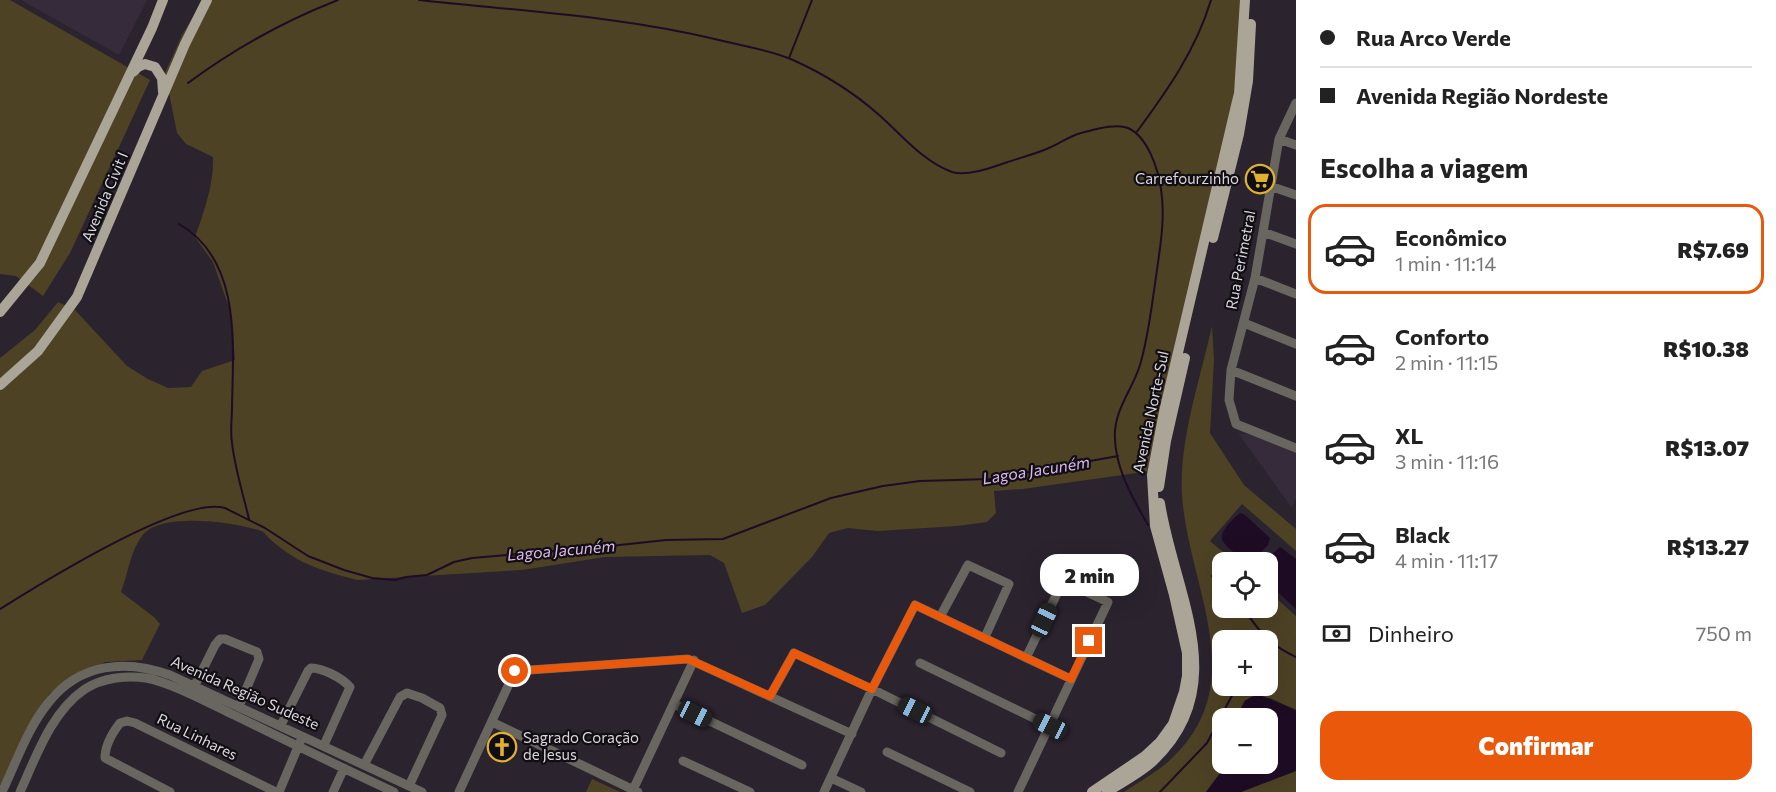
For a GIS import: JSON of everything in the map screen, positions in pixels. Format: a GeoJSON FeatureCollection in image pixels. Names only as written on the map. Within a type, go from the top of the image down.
{"type":"FeatureCollection","features":[{"type":"Feature","properties":{"kind":"main road","name":"Avenida Civit I"},"geometry":{"type":"LineString","coordinates":[[0,312],[40,263],[129,77],[163,0]]}},
{"type":"Feature","properties":{"kind":"main road","name":"Avenida Civit I"},"geometry":{"type":"LineString","coordinates":[[0,385],[38,351],[77,297],[185,44],[207,0]]}},
{"type":"Feature","properties":{"kind":"main road","name":"Avenida Norte-Sul"},"geometry":{"type":"LineString","coordinates":[[1092,792],[1145,756],[1160,742],[1178,715],[1184,692],[1187,653],[1155,526],[1152,475],[1164,412],[1239,93],[1245,0]]}},
{"type":"Feature","properties":{"kind":"main road","name":"Avenida Norte-Sul"},"geometry":{"type":"LineString","coordinates":[[1107,792],[1150,763],[1159,754],[1182,723],[1191,697],[1194,672],[1193,639],[1190,620],[1164,528],[1159,481],[1170,421],[1239,134],[1248,81],[1252,0]]}},
{"type":"Feature","properties":{"kind":"main road"},"geometry":{"type":"LineString","coordinates":[[129,77],[138,67],[145,64],[155,67],[162,78],[163,96]]}},
{"type":"Feature","properties":{"kind":"street","name":"Rua Perimetral"},"geometry":{"type":"LineString","coordinates":[[1296,103],[1279,139],[1255,278],[1231,370],[1229,400],[1236,424],[1296,448]]}},
{"type":"Feature","properties":{"kind":"street"},"geometry":{"type":"LineString","coordinates":[[1279,139],[1296,145]]}},
{"type":"Feature","properties":{"kind":"street"},"geometry":{"type":"LineString","coordinates":[[1270,186],[1296,195]]}},
{"type":"Feature","properties":{"kind":"street"},"geometry":{"type":"LineString","coordinates":[[1263,232],[1296,244]]}},
{"type":"Feature","properties":{"kind":"street"},"geometry":{"type":"LineString","coordinates":[[1255,278],[1296,294]]}},
{"type":"Feature","properties":{"kind":"street"},"geometry":{"type":"LineString","coordinates":[[1244,323],[1296,344]]}},
{"type":"Feature","properties":{"kind":"street"},"geometry":{"type":"LineString","coordinates":[[1231,370],[1296,396]]}},
{"type":"Feature","properties":{"kind":"street"},"geometry":{"type":"LineString","coordinates":[[940,617],[968,564],[1009,584],[985,637]]}},
{"type":"Feature","properties":{"kind":"street"},"geometry":{"type":"LineString","coordinates":[[1018,792],[1108,602],[1063,581],[1026,658]]}},
{"type":"Feature","properties":{"kind":"street"},"geometry":{"type":"LineString","coordinates":[[824,792],[872,689],[915,605],[1071,679]]}},
{"type":"Feature","properties":{"kind":"street"},"geometry":{"type":"LineString","coordinates":[[195,685],[217,641],[225,639],[257,652],[260,657],[235,704],[225,711]]}},
{"type":"Feature","properties":{"kind":"street"},"geometry":{"type":"LineString","coordinates":[[770,696],[794,653],[1001,753]]}},
{"type":"Feature","properties":{"kind":"street"},"geometry":{"type":"LineString","coordinates":[[459,792],[515,671],[694,660],[852,734]]}},
{"type":"Feature","properties":{"kind":"street"},"geometry":{"type":"LineString","coordinates":[[492,722],[634,791],[694,660]]}},
{"type":"Feature","properties":{"kind":"street"},"geometry":{"type":"LineString","coordinates":[[920,663],[1050,726]]}},
{"type":"Feature","properties":{"kind":"street","name":"Avenida Região Sudeste"},"geometry":{"type":"LineString","coordinates":[[3,792],[28,737],[48,702],[82,676],[108,667],[141,666],[195,685],[422,792]]}},
{"type":"Feature","properties":{"kind":"street"},"geometry":{"type":"LineString","coordinates":[[280,724],[309,669],[318,668],[345,682],[350,688],[324,745]]}},
{"type":"Feature","properties":{"kind":"street","name":"Avenida Região Sudeste"},"geometry":{"type":"LineString","coordinates":[[20,792],[60,714],[75,697],[96,684],[123,677],[148,678],[225,711],[387,791]]}},
{"type":"Feature","properties":{"kind":"street"},"geometry":{"type":"LineString","coordinates":[[364,765],[400,697],[407,693],[422,698],[440,708],[442,715],[410,786]]}},
{"type":"Feature","properties":{"kind":"street"},"geometry":{"type":"LineString","coordinates":[[674,704],[802,765]]}},
{"type":"Feature","properties":{"kind":"street","name":"Rua Linhares"},"geometry":{"type":"LineString","coordinates":[[170,792],[108,761],[105,756],[111,738],[120,723],[130,722],[277,792]]}},
{"type":"Feature","properties":{"kind":"street"},"geometry":{"type":"LineString","coordinates":[[277,792],[299,747],[301,735]]}},
{"type":"Feature","properties":{"kind":"street"},"geometry":{"type":"LineString","coordinates":[[887,752],[969,792]]}},
{"type":"Feature","properties":{"kind":"street"},"geometry":{"type":"LineString","coordinates":[[683,761],[750,792]]}},
{"type":"Feature","properties":{"kind":"street"},"geometry":{"type":"LineString","coordinates":[[333,792],[344,768]]}},
{"type":"Feature","properties":{"kind":"street"},"geometry":{"type":"LineString","coordinates":[[831,778],[861,792]]}},
{"type":"Feature","properties":{"kind":"shaded area"},"geometry":{"type":"Polygon","coordinates":[[[0,0],[10,0],[150,80],[70,253],[43,296],[16,276],[0,274],[0,0]]]}},
{"type":"Feature","properties":{"kind":"shaded area"},"geometry":{"type":"Polygon","coordinates":[[[21,0],[147,0],[119,55],[21,0]]]}},
{"type":"Feature","properties":{"kind":"shaded area"},"geometry":{"type":"Polygon","coordinates":[[[203,0],[1242,0],[1239,53],[1230,118],[1151,471],[994,491],[996,513],[987,522],[878,531],[848,528],[829,533],[812,557],[765,605],[742,613],[724,563],[710,555],[605,557],[522,570],[357,580],[322,570],[293,557],[261,531],[217,522],[164,523],[151,528],[138,542],[121,592],[160,624],[142,660],[105,662],[50,693],[16,751],[2,785],[0,784],[0,358],[35,330],[58,302],[75,310],[127,366],[168,388],[191,387],[202,371],[235,360],[231,313],[213,262],[195,237],[210,188],[213,157],[186,144],[177,133],[165,73],[182,35],[203,0]]]}},
{"type":"Feature","properties":{"kind":"shaded area"},"geometry":{"type":"Polygon","coordinates":[[[1212,326],[1214,360],[1210,433],[1244,485],[1296,529],[1296,551],[1242,504],[1210,541],[1223,552],[1212,552],[1212,618],[1278,618],[1278,600],[1296,616],[1296,710],[1270,698],[1245,700],[1241,708],[1212,708],[1212,774],[1220,774],[1206,792],[1124,792],[1169,761],[1194,731],[1208,700],[1212,667],[1210,634],[1187,530],[1182,495],[1184,453],[1196,389],[1212,326]]]}},
{"type":"Feature","properties":{"kind":"shaded area"},"geometry":{"type":"Polygon","coordinates":[[[1238,433],[1252,435],[1296,452],[1296,498],[1292,508],[1238,433]]]}},
{"type":"Feature","properties":{"kind":"shaded area"},"geometry":{"type":"Polygon","coordinates":[[[1241,513],[1245,515],[1270,538],[1268,545],[1261,552],[1234,552],[1222,539],[1232,520],[1241,513]]]}},
{"type":"Feature","properties":{"kind":"shaded area"},"geometry":{"type":"Polygon","coordinates":[[[1280,547],[1296,559],[1296,609],[1278,592],[1278,552],[1275,552],[1280,547]]]}},
{"type":"Feature","properties":{"kind":"shaded area"},"geometry":{"type":"Polygon","coordinates":[[[1262,696],[1296,710],[1296,771],[1241,792],[1206,792],[1220,774],[1278,774],[1278,708],[1242,708],[1251,697],[1262,696]]]}},
{"type":"Feature","properties":{"kind":"shaded area"},"geometry":{"type":"Polygon","coordinates":[[[1296,771],[1296,792],[1241,792],[1289,772],[1296,771]]]}},
{"type":"Feature","properties":{"kind":"shaded area"},"geometry":{"type":"Polygon","coordinates":[[[592,779],[620,792],[586,792],[592,779]]]}},
{"type":"Feature","properties":{"kind":"waterway"},"geometry":{"type":"LineString","coordinates":[[188,83],[260,37],[338,0]]}},
{"type":"Feature","properties":{"kind":"waterway"},"geometry":{"type":"LineString","coordinates":[[419,0],[644,25],[775,54],[805,65],[838,84],[878,114],[921,154],[941,167],[957,173],[988,169],[1043,150],[1077,134],[1098,129],[1123,127],[1135,132],[1151,154],[1157,172],[1161,189],[1162,225],[1145,345],[1137,373],[1116,422],[1115,444],[1120,468],[1148,525]]}},
{"type":"Feature","properties":{"kind":"waterway"},"geometry":{"type":"LineString","coordinates":[[789,58],[812,0]]}},
{"type":"Feature","properties":{"kind":"waterway"},"geometry":{"type":"LineString","coordinates":[[1136,133],[1189,53],[1211,0]]}},
{"type":"Feature","properties":{"kind":"waterway","name":"Lagoa Jacuném"},"geometry":{"type":"LineString","coordinates":[[179,224],[199,240],[214,259],[224,281],[230,306],[233,357],[231,439],[249,519]]}},
{"type":"Feature","properties":{"kind":"waterway","name":"Lagoa Jacuném"},"geometry":{"type":"LineString","coordinates":[[0,609],[111,544],[177,515],[205,508],[225,508],[265,528],[308,556],[344,570],[372,578],[395,580],[427,575],[454,562],[472,558],[666,540],[723,539],[831,498],[883,486],[920,481],[990,479],[1118,456]]}},
{"type":"Feature","properties":{"kind":"waterway","name":"Lagoa Jacuném"},"geometry":{"type":"LineString","coordinates":[[1250,618],[1265,637],[1296,657]]}},
{"type":"Feature","properties":{"kind":"waterway"},"geometry":{"type":"LineString","coordinates":[[1160,792],[1207,743],[1232,696]]}},
{"type":"Feature","properties":{"kind":"place","name":"Carrefourzinho"},"geometry":{"type":"Point","coordinates":[1260,179]}},
{"type":"Feature","properties":{"kind":"place","name":"Sagrado Coração de Jesus"},"geometry":{"type":"Point","coordinates":[502,747]}},
{"type":"Feature","properties":{"kind":"route"},"geometry":{"type":"LineString","coordinates":[[515,671],[688,659],[770,696],[794,653],[872,689],[915,605],[1071,679],[1089,641]]}}]}
